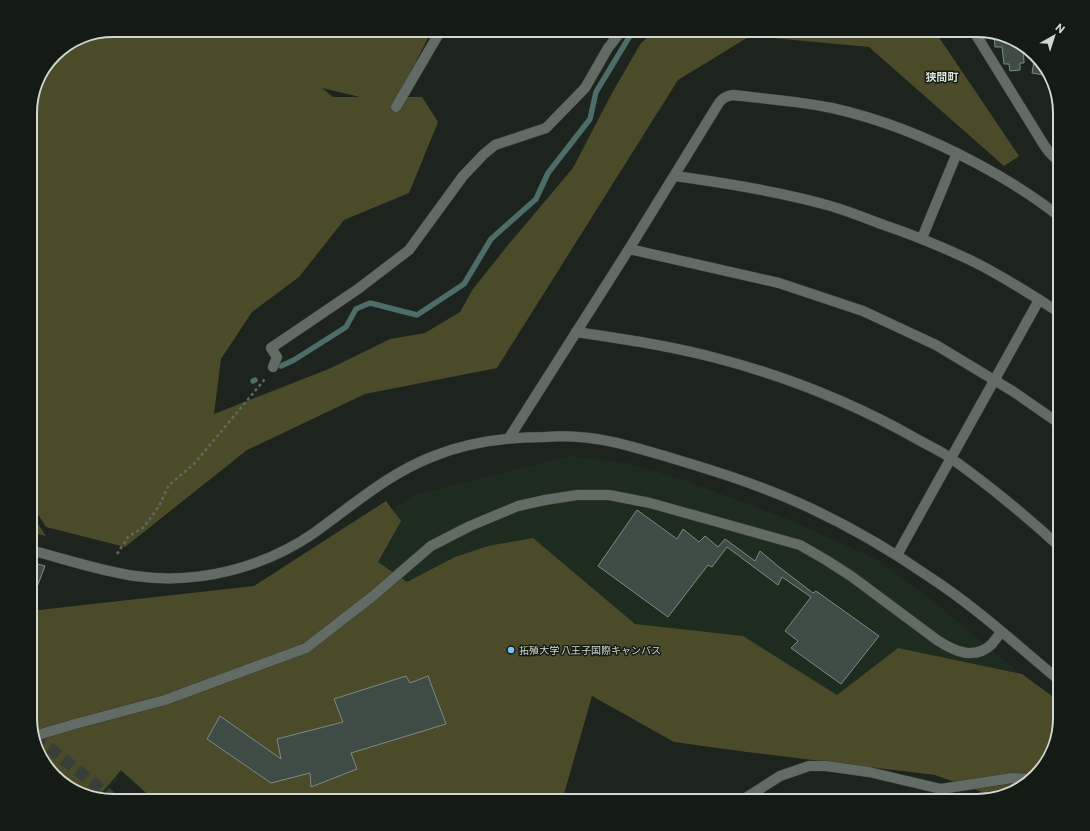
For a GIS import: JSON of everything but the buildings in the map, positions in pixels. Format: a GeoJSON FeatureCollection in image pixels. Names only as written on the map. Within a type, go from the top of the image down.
{"type":"FeatureCollection","features":[{"type":"Feature","properties":{"kind":"street"},"geometry":{"type":"LineString","coordinates":[[396,107],[438,37]]}},
{"type":"Feature","properties":{"kind":"street"},"geometry":{"type":"LineString","coordinates":[[273,366],[277,357],[271,348],[358,289],[409,250],[463,176],[484,154],[495,145],[546,128],[585,88],[608,48],[617,37]]}},
{"type":"Feature","properties":{"kind":"street"},"geometry":{"type":"LineString","coordinates":[[978,37],[1044,145],[1053,156]]}},
{"type":"Feature","properties":{"kind":"street"},"geometry":{"type":"LineString","coordinates":[[509,438],[675,176],[683,160],[720,100],[726,96],[733,95],[807,103],[833,108],[892,125],[957,153],[1005,178],[1030,194],[1053,212]]}},
{"type":"Feature","properties":{"kind":"street"},"geometry":{"type":"LineString","coordinates":[[922,238],[957,153]]}},
{"type":"Feature","properties":{"kind":"street"},"geometry":{"type":"LineString","coordinates":[[675,176],[736,185],[807,200],[852,213],[922,238],[969,260],[1002,277],[1053,309]]}},
{"type":"Feature","properties":{"kind":"street"},"geometry":{"type":"LineString","coordinates":[[629,249],[779,283],[863,311],[936,346],[1025,399],[1053,419]]}},
{"type":"Feature","properties":{"kind":"street"},"geometry":{"type":"LineString","coordinates":[[896,555],[1039,300]]}},
{"type":"Feature","properties":{"kind":"street"},"geometry":{"type":"LineString","coordinates":[[576,332],[641,342],[716,357],[804,386],[848,404],[899,429],[951,458],[992,489],[1053,541]]}},
{"type":"Feature","properties":{"kind":"street"},"geometry":{"type":"LineString","coordinates":[[37,552],[113,572],[141,577],[187,578],[229,571],[269,558],[294,545],[314,533],[395,475],[432,456],[464,446],[509,438],[563,436],[597,439],[631,446],[703,467],[754,485],[806,506],[851,529],[896,555],[949,590],[1053,675]]}},
{"type":"Feature","properties":{"kind":"street"},"geometry":{"type":"LineString","coordinates":[[39,735],[165,700],[306,648],[373,596],[431,546],[470,526],[518,506],[577,495],[609,495],[650,503],[800,545],[852,576],[937,640],[950,648],[963,653],[974,653],[984,650],[992,644],[1001,632]]}},
{"type":"Feature","properties":{"kind":"street"},"geometry":{"type":"LineString","coordinates":[[752,794],[780,776],[809,766],[826,766],[869,772],[941,789],[1012,778],[1022,779]]}},
{"type":"Feature","properties":{"kind":"path"},"geometry":{"type":"LineString","coordinates":[[117,554],[128,537],[144,527],[159,506],[169,484],[194,464],[262,382]]}},
{"type":"Feature","properties":{"kind":"shaded area"},"geometry":{"type":"Polygon","coordinates":[[[113,37],[428,37],[398,97],[422,97],[438,122],[409,193],[344,220],[299,277],[252,312],[221,359],[214,414],[331,368],[390,339],[425,333],[460,312],[473,289],[573,168],[612,93],[641,43],[648,37],[748,37],[678,80],[497,368],[365,394],[247,450],[125,547],[46,527],[37,513],[37,108],[41,88],[47,75],[63,56],[75,47],[98,38],[113,37]],[[322,88],[333,97],[360,97],[322,88]]]}},
{"type":"Feature","properties":{"kind":"shaded area"},"geometry":{"type":"Polygon","coordinates":[[[761,37],[939,37],[1019,156],[1004,166],[869,47],[761,37]]]}},
{"type":"Feature","properties":{"kind":"shaded area","name":"拓殖大学 八王子国際キャンパス"},"geometry":{"type":"Polygon","coordinates":[[[569,456],[629,463],[687,481],[783,517],[876,559],[932,600],[1053,701],[1053,718],[585,677],[180,794],[147,794],[121,773],[108,794],[88,790],[75,784],[63,775],[47,756],[41,743],[37,723],[37,623],[263,598],[414,495],[569,456]]]}},
{"type":"Feature","properties":{"kind":"shaded area","name":"拓殖大学 八王子国際キャンパス"},"geometry":{"type":"Polygon","coordinates":[[[386,501],[401,521],[378,562],[407,582],[455,557],[488,546],[533,538],[635,624],[743,636],[837,695],[898,648],[1022,674],[1053,697],[1052,733],[1043,756],[1027,775],[1011,786],[985,793],[935,775],[674,742],[592,696],[564,794],[147,794],[121,770],[102,793],[88,790],[75,784],[56,768],[47,756],[38,733],[37,610],[254,586],[386,501]]]}},
{"type":"Feature","properties":{"kind":"shaded area"},"geometry":{"type":"Polygon","coordinates":[[[37,522],[46,536],[37,534],[37,522]]]}},
{"type":"Feature","properties":{"kind":"waterway"},"geometry":{"type":"LineString","coordinates":[[281,366],[294,360],[346,327],[356,309],[370,303],[417,315],[464,284],[491,239],[536,199],[548,173],[590,119],[596,92],[629,37]]}},
{"type":"Feature","properties":{"kind":"tunnel"},"geometry":{"type":"LineString","coordinates":[[41,743],[106,793]]}},
{"type":"Feature","properties":{"kind":"place","name":"拓殖大学 八王子国際キャンパス"},"geometry":{"type":"Point","coordinates":[511,650]}},
{"type":"Feature","properties":{"kind":"district","name":"狭間町"},"geometry":{"type":"Point","coordinates":[942,77]}}]}
